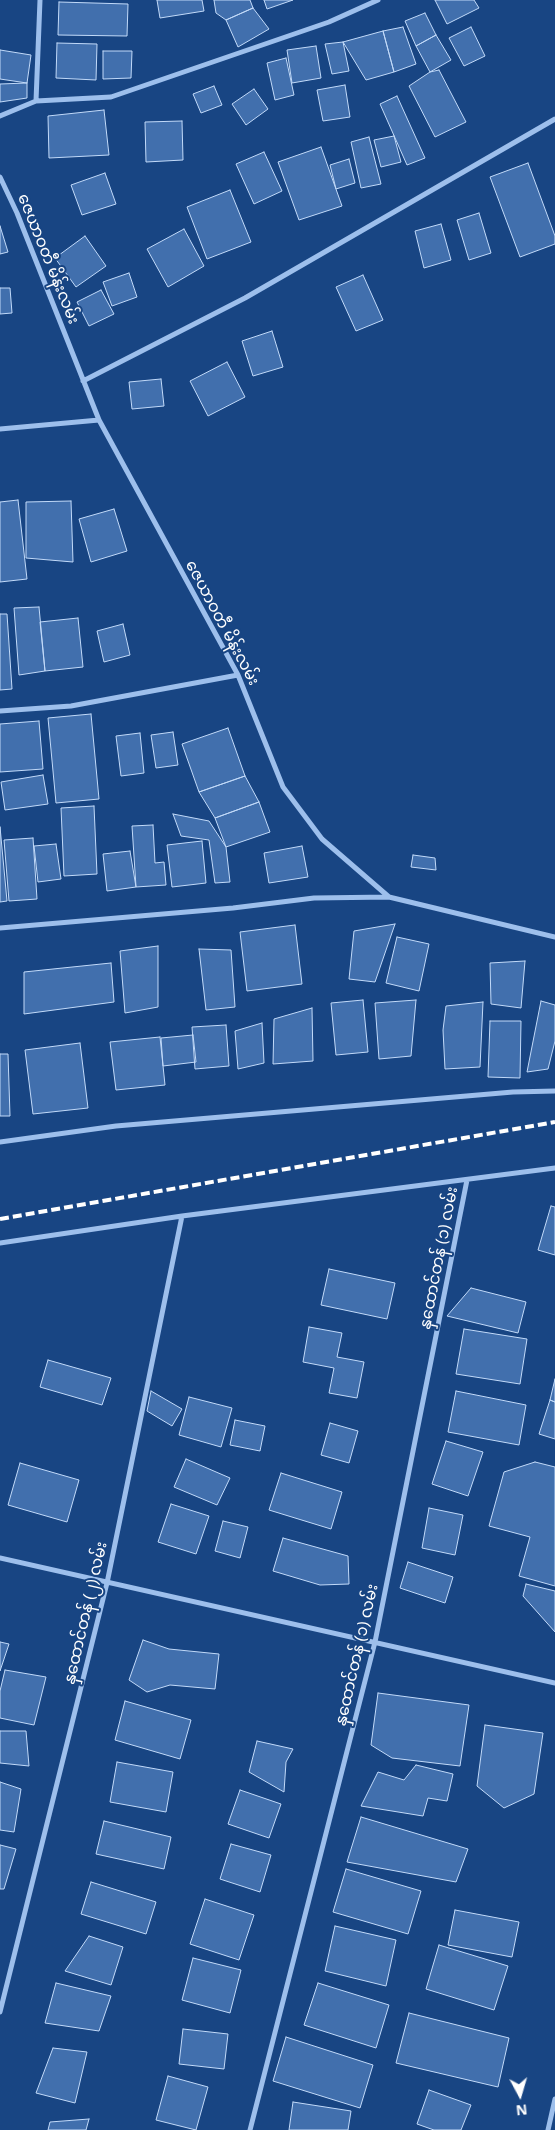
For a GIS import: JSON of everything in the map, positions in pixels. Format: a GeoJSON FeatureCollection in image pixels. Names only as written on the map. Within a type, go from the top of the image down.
{"type":"FeatureCollection","features":[{"type":"Feature","properties":{"kind":"street"},"geometry":{"type":"LineString","coordinates":[[36,101],[40,0]]}},
{"type":"Feature","properties":{"kind":"street"},"geometry":{"type":"LineString","coordinates":[[0,116],[36,101],[111,97],[329,22],[378,0]]}},
{"type":"Feature","properties":{"kind":"street"},"geometry":{"type":"LineString","coordinates":[[83,381],[245,298],[555,119]]}},
{"type":"Feature","properties":{"kind":"street","name":"ဇေယာဝတီ မိန်းလမ်း"},"geometry":{"type":"LineString","coordinates":[[0,177],[17,212],[98,420],[238,675],[283,787],[322,839],[389,897],[555,937]]}},
{"type":"Feature","properties":{"kind":"street"},"geometry":{"type":"LineString","coordinates":[[0,429],[98,420]]}},
{"type":"Feature","properties":{"kind":"street"},"geometry":{"type":"LineString","coordinates":[[0,711],[70,706],[238,675]]}},
{"type":"Feature","properties":{"kind":"street"},"geometry":{"type":"LineString","coordinates":[[0,928],[233,908],[314,898],[389,897]]}},
{"type":"Feature","properties":{"kind":"street"},"geometry":{"type":"LineString","coordinates":[[0,1142],[116,1126],[503,1093],[555,1091]]}},
{"type":"Feature","properties":{"kind":"street"},"geometry":{"type":"LineString","coordinates":[[0,1243],[182,1216],[555,1168]]}},
{"type":"Feature","properties":{"kind":"street","name":"နှထောင်တန် (၁) လမ်း"},"geometry":{"type":"LineString","coordinates":[[250,2130],[375,1642],[467,1180]]}},
{"type":"Feature","properties":{"kind":"street","name":"နှထောင်တန် (၂) လမ်း"},"geometry":{"type":"LineString","coordinates":[[0,2012],[107,1583],[182,1216]]}},
{"type":"Feature","properties":{"kind":"street"},"geometry":{"type":"LineString","coordinates":[[0,1558],[555,1683]]}},
{"type":"Feature","properties":{"kind":"street"},"geometry":{"type":"LineString","coordinates":[[548,2130],[555,2099]]}},
{"type":"Feature","properties":{"kind":"building"},"geometry":{"type":"Polygon","coordinates":[[[157,0],[202,0],[204,11],[160,18],[157,0]]]}},
{"type":"Feature","properties":{"kind":"building"},"geometry":{"type":"Polygon","coordinates":[[[214,0],[250,0],[253,8],[226,20],[216,13],[214,0]]]}},
{"type":"Feature","properties":{"kind":"building"},"geometry":{"type":"Polygon","coordinates":[[[264,0],[293,0],[267,9],[264,0]]]}},
{"type":"Feature","properties":{"kind":"building"},"geometry":{"type":"Polygon","coordinates":[[[435,0],[474,0],[479,8],[447,24],[435,0]]]}},
{"type":"Feature","properties":{"kind":"building"},"geometry":{"type":"Polygon","coordinates":[[[59,2],[128,4],[127,36],[58,35],[59,2]]]}},
{"type":"Feature","properties":{"kind":"building"},"geometry":{"type":"Polygon","coordinates":[[[253,8],[269,29],[238,47],[226,20],[253,8]]]}},
{"type":"Feature","properties":{"kind":"building"},"geometry":{"type":"Polygon","coordinates":[[[425,13],[436,35],[416,46],[405,21],[425,13]]]}},
{"type":"Feature","properties":{"kind":"building"},"geometry":{"type":"Polygon","coordinates":[[[403,27],[416,64],[394,72],[383,31],[403,27]]]}},
{"type":"Feature","properties":{"kind":"building"},"geometry":{"type":"Polygon","coordinates":[[[471,27],[485,56],[464,66],[449,38],[471,27]]]}},
{"type":"Feature","properties":{"kind":"building"},"geometry":{"type":"Polygon","coordinates":[[[383,31],[394,72],[366,80],[343,42],[383,31]]]}},
{"type":"Feature","properties":{"kind":"building"},"geometry":{"type":"Polygon","coordinates":[[[436,35],[451,60],[430,72],[416,46],[436,35]]]}},
{"type":"Feature","properties":{"kind":"building"},"geometry":{"type":"Polygon","coordinates":[[[343,42],[349,71],[332,74],[325,44],[343,42]]]}},
{"type":"Feature","properties":{"kind":"building"},"geometry":{"type":"Polygon","coordinates":[[[57,43],[97,44],[96,80],[56,78],[57,43]]]}},
{"type":"Feature","properties":{"kind":"building"},"geometry":{"type":"Polygon","coordinates":[[[316,46],[321,78],[292,83],[287,50],[316,46]]]}},
{"type":"Feature","properties":{"kind":"building"},"geometry":{"type":"Polygon","coordinates":[[[0,50],[31,55],[27,83],[0,79],[0,50]]]}},
{"type":"Feature","properties":{"kind":"building"},"geometry":{"type":"Polygon","coordinates":[[[103,51],[132,51],[131,78],[103,79],[103,51]]]}},
{"type":"Feature","properties":{"kind":"building"},"geometry":{"type":"Polygon","coordinates":[[[286,58],[294,95],[275,100],[267,63],[286,58]]]}},
{"type":"Feature","properties":{"kind":"building"},"geometry":{"type":"Polygon","coordinates":[[[439,70],[466,122],[435,137],[409,86],[430,72],[439,70]]]}},
{"type":"Feature","properties":{"kind":"building"},"geometry":{"type":"Polygon","coordinates":[[[27,83],[27,98],[0,102],[0,84],[27,83]]]}},
{"type":"Feature","properties":{"kind":"building"},"geometry":{"type":"Polygon","coordinates":[[[345,85],[350,117],[323,121],[317,90],[345,85]]]}},
{"type":"Feature","properties":{"kind":"building"},"geometry":{"type":"Polygon","coordinates":[[[214,86],[222,105],[201,113],[193,94],[214,86]]]}},
{"type":"Feature","properties":{"kind":"building"},"geometry":{"type":"Polygon","coordinates":[[[254,89],[268,109],[246,125],[232,104],[254,89]]]}},
{"type":"Feature","properties":{"kind":"building"},"geometry":{"type":"Polygon","coordinates":[[[397,96],[425,158],[407,165],[380,104],[397,96]]]}},
{"type":"Feature","properties":{"kind":"building"},"geometry":{"type":"Polygon","coordinates":[[[104,110],[109,155],[49,158],[48,116],[104,110]]]}},
{"type":"Feature","properties":{"kind":"building"},"geometry":{"type":"Polygon","coordinates":[[[182,121],[183,160],[146,162],[145,122],[182,121]]]}},
{"type":"Feature","properties":{"kind":"building"},"geometry":{"type":"Polygon","coordinates":[[[394,136],[401,162],[381,167],[374,140],[394,136]]]}},
{"type":"Feature","properties":{"kind":"building"},"geometry":{"type":"Polygon","coordinates":[[[369,137],[381,184],[361,188],[351,142],[369,137]]]}},
{"type":"Feature","properties":{"kind":"building"},"geometry":{"type":"Polygon","coordinates":[[[321,147],[342,206],[299,220],[278,162],[321,147]]]}},
{"type":"Feature","properties":{"kind":"building"},"geometry":{"type":"Polygon","coordinates":[[[264,152],[282,191],[254,204],[236,164],[264,152]]]}},
{"type":"Feature","properties":{"kind":"building"},"geometry":{"type":"Polygon","coordinates":[[[349,159],[355,183],[336,189],[330,165],[349,159]]]}},
{"type":"Feature","properties":{"kind":"building"},"geometry":{"type":"Polygon","coordinates":[[[528,163],[555,236],[555,244],[520,257],[490,177],[528,163]]]}},
{"type":"Feature","properties":{"kind":"building"},"geometry":{"type":"Polygon","coordinates":[[[105,173],[116,204],[82,215],[71,185],[105,173]]]}},
{"type":"Feature","properties":{"kind":"building"},"geometry":{"type":"Polygon","coordinates":[[[230,190],[251,242],[207,259],[187,207],[230,190]]]}},
{"type":"Feature","properties":{"kind":"building"},"geometry":{"type":"Polygon","coordinates":[[[479,213],[491,253],[469,260],[457,220],[479,213]]]}},
{"type":"Feature","properties":{"kind":"building"},"geometry":{"type":"Polygon","coordinates":[[[441,224],[451,260],[424,268],[415,231],[441,224]]]}},
{"type":"Feature","properties":{"kind":"building"},"geometry":{"type":"Polygon","coordinates":[[[0,226],[8,252],[0,254],[0,226]]]}},
{"type":"Feature","properties":{"kind":"building"},"geometry":{"type":"Polygon","coordinates":[[[184,229],[204,266],[168,287],[147,249],[184,229]]]}},
{"type":"Feature","properties":{"kind":"building"},"geometry":{"type":"Polygon","coordinates":[[[85,236],[106,266],[76,287],[55,258],[85,236]]]}},
{"type":"Feature","properties":{"kind":"building"},"geometry":{"type":"Polygon","coordinates":[[[129,273],[137,297],[112,306],[103,282],[129,273]]]}},
{"type":"Feature","properties":{"kind":"building"},"geometry":{"type":"Polygon","coordinates":[[[363,275],[383,320],[356,331],[336,287],[363,275]]]}},
{"type":"Feature","properties":{"kind":"building"},"geometry":{"type":"Polygon","coordinates":[[[0,288],[10,288],[12,313],[0,314],[0,288]]]}},
{"type":"Feature","properties":{"kind":"building"},"geometry":{"type":"Polygon","coordinates":[[[101,290],[114,314],[89,326],[77,302],[101,290]]]}},
{"type":"Feature","properties":{"kind":"building"},"geometry":{"type":"Polygon","coordinates":[[[272,331],[283,367],[253,376],[242,341],[272,331]]]}},
{"type":"Feature","properties":{"kind":"building"},"geometry":{"type":"Polygon","coordinates":[[[227,362],[245,397],[208,416],[190,381],[227,362]]]}},
{"type":"Feature","properties":{"kind":"building"},"geometry":{"type":"Polygon","coordinates":[[[161,379],[164,406],[132,409],[129,382],[161,379]]]}},
{"type":"Feature","properties":{"kind":"building"},"geometry":{"type":"Polygon","coordinates":[[[18,500],[27,579],[0,582],[0,502],[18,500]]]}},
{"type":"Feature","properties":{"kind":"building"},"geometry":{"type":"Polygon","coordinates":[[[71,501],[73,562],[26,558],[26,502],[71,501]]]}},
{"type":"Feature","properties":{"kind":"building"},"geometry":{"type":"Polygon","coordinates":[[[114,509],[127,551],[91,562],[79,519],[114,509]]]}},
{"type":"Feature","properties":{"kind":"building"},"geometry":{"type":"Polygon","coordinates":[[[39,607],[45,671],[19,675],[14,608],[39,607]]]}},
{"type":"Feature","properties":{"kind":"building"},"geometry":{"type":"Polygon","coordinates":[[[0,614],[7,614],[12,689],[0,690],[0,614]]]}},
{"type":"Feature","properties":{"kind":"building"},"geometry":{"type":"Polygon","coordinates":[[[78,618],[83,667],[45,671],[40,622],[78,618]]]}},
{"type":"Feature","properties":{"kind":"building"},"geometry":{"type":"Polygon","coordinates":[[[123,624],[130,655],[104,662],[97,631],[123,624]]]}},
{"type":"Feature","properties":{"kind":"building"},"geometry":{"type":"Polygon","coordinates":[[[91,714],[99,799],[56,803],[48,718],[91,714]]]}},
{"type":"Feature","properties":{"kind":"building"},"geometry":{"type":"Polygon","coordinates":[[[39,721],[43,769],[0,772],[0,724],[39,721]]]}},
{"type":"Feature","properties":{"kind":"building"},"geometry":{"type":"Polygon","coordinates":[[[228,728],[245,776],[199,792],[182,744],[228,728]]]}},
{"type":"Feature","properties":{"kind":"building"},"geometry":{"type":"Polygon","coordinates":[[[173,732],[178,765],[156,768],[151,735],[173,732]]]}},
{"type":"Feature","properties":{"kind":"building"},"geometry":{"type":"Polygon","coordinates":[[[140,733],[144,773],[121,776],[116,736],[140,733]]]}},
{"type":"Feature","properties":{"kind":"building"},"geometry":{"type":"Polygon","coordinates":[[[43,775],[48,804],[5,810],[1,782],[43,775]]]}},
{"type":"Feature","properties":{"kind":"building"},"geometry":{"type":"Polygon","coordinates":[[[245,776],[259,802],[215,818],[199,792],[245,776]]]}},
{"type":"Feature","properties":{"kind":"building"},"geometry":{"type":"Polygon","coordinates":[[[259,802],[270,832],[226,847],[215,818],[259,802]]]}},
{"type":"Feature","properties":{"kind":"building"},"geometry":{"type":"Polygon","coordinates":[[[94,806],[97,874],[64,876],[61,808],[94,806]]]}},
{"type":"Feature","properties":{"kind":"building"},"geometry":{"type":"Polygon","coordinates":[[[173,814],[209,821],[226,847],[230,882],[215,883],[209,840],[181,836],[173,814]]]}},
{"type":"Feature","properties":{"kind":"building"},"geometry":{"type":"Polygon","coordinates":[[[153,825],[155,863],[164,862],[166,885],[136,887],[132,826],[153,825]]]}},
{"type":"Feature","properties":{"kind":"building"},"geometry":{"type":"Polygon","coordinates":[[[0,827],[7,901],[0,902],[0,827]]]}},
{"type":"Feature","properties":{"kind":"building"},"geometry":{"type":"Polygon","coordinates":[[[33,838],[37,899],[9,901],[4,840],[33,838]]]}},
{"type":"Feature","properties":{"kind":"building"},"geometry":{"type":"Polygon","coordinates":[[[202,841],[206,883],[172,887],[167,845],[202,841]]]}},
{"type":"Feature","properties":{"kind":"building"},"geometry":{"type":"Polygon","coordinates":[[[56,844],[61,879],[38,882],[34,846],[56,844]]]}},
{"type":"Feature","properties":{"kind":"building"},"geometry":{"type":"Polygon","coordinates":[[[302,846],[308,877],[269,883],[264,853],[302,846]]]}},
{"type":"Feature","properties":{"kind":"building"},"geometry":{"type":"Polygon","coordinates":[[[130,851],[136,887],[107,891],[103,854],[130,851]]]}},
{"type":"Feature","properties":{"kind":"building"},"geometry":{"type":"Polygon","coordinates":[[[413,855],[435,858],[436,870],[411,867],[413,855]]]}},
{"type":"Feature","properties":{"kind":"building"},"geometry":{"type":"Polygon","coordinates":[[[395,924],[375,982],[349,979],[354,931],[395,924]]]}},
{"type":"Feature","properties":{"kind":"building"},"geometry":{"type":"Polygon","coordinates":[[[295,925],[302,984],[247,991],[240,932],[295,925]]]}},
{"type":"Feature","properties":{"kind":"building"},"geometry":{"type":"Polygon","coordinates":[[[397,937],[429,944],[419,991],[386,983],[397,937]]]}},
{"type":"Feature","properties":{"kind":"building"},"geometry":{"type":"Polygon","coordinates":[[[158,946],[158,1007],[125,1013],[120,951],[158,946]]]}},
{"type":"Feature","properties":{"kind":"building"},"geometry":{"type":"Polygon","coordinates":[[[199,949],[231,950],[235,1007],[206,1010],[199,949]]]}},
{"type":"Feature","properties":{"kind":"building"},"geometry":{"type":"Polygon","coordinates":[[[525,961],[521,1008],[491,1004],[490,963],[525,961]]]}},
{"type":"Feature","properties":{"kind":"building"},"geometry":{"type":"Polygon","coordinates":[[[111,963],[114,1002],[24,1014],[24,972],[111,963]]]}},
{"type":"Feature","properties":{"kind":"building"},"geometry":{"type":"Polygon","coordinates":[[[363,1000],[368,1052],[336,1055],[331,1003],[363,1000]]]}},
{"type":"Feature","properties":{"kind":"building"},"geometry":{"type":"Polygon","coordinates":[[[416,1000],[411,1056],[379,1059],[375,1003],[416,1000]]]}},
{"type":"Feature","properties":{"kind":"building"},"geometry":{"type":"Polygon","coordinates":[[[541,1001],[555,1005],[555,1041],[548,1069],[527,1072],[541,1001]]]}},
{"type":"Feature","properties":{"kind":"building"},"geometry":{"type":"Polygon","coordinates":[[[483,1002],[480,1067],[445,1069],[443,1030],[446,1006],[483,1002]]]}},
{"type":"Feature","properties":{"kind":"building"},"geometry":{"type":"Polygon","coordinates":[[[312,1008],[313,1061],[273,1064],[274,1019],[312,1008]]]}},
{"type":"Feature","properties":{"kind":"building"},"geometry":{"type":"Polygon","coordinates":[[[490,1021],[521,1021],[520,1078],[488,1077],[490,1021]]]}},
{"type":"Feature","properties":{"kind":"building"},"geometry":{"type":"Polygon","coordinates":[[[262,1023],[264,1063],[238,1069],[235,1031],[262,1023]]]}},
{"type":"Feature","properties":{"kind":"building"},"geometry":{"type":"Polygon","coordinates":[[[226,1025],[229,1066],[195,1069],[192,1027],[226,1025]]]}},
{"type":"Feature","properties":{"kind":"building"},"geometry":{"type":"Polygon","coordinates":[[[193,1035],[196,1062],[163,1066],[161,1038],[193,1035]]]}},
{"type":"Feature","properties":{"kind":"building"},"geometry":{"type":"Polygon","coordinates":[[[160,1037],[165,1085],[116,1090],[110,1042],[160,1037]]]}},
{"type":"Feature","properties":{"kind":"building"},"geometry":{"type":"Polygon","coordinates":[[[80,1043],[88,1108],[33,1114],[25,1050],[80,1043]]]}},
{"type":"Feature","properties":{"kind":"building"},"geometry":{"type":"Polygon","coordinates":[[[0,1054],[8,1054],[10,1116],[0,1116],[0,1054]]]}},
{"type":"Feature","properties":{"kind":"building"},"geometry":{"type":"Polygon","coordinates":[[[551,1206],[555,1207],[555,1255],[538,1250],[551,1206]]]}},
{"type":"Feature","properties":{"kind":"building"},"geometry":{"type":"Polygon","coordinates":[[[329,1269],[395,1283],[387,1319],[321,1305],[329,1269]]]}},
{"type":"Feature","properties":{"kind":"building"},"geometry":{"type":"Polygon","coordinates":[[[471,1288],[526,1302],[518,1333],[447,1316],[471,1288]]]}},
{"type":"Feature","properties":{"kind":"building"},"geometry":{"type":"Polygon","coordinates":[[[309,1327],[342,1333],[337,1357],[364,1362],[357,1398],[329,1393],[334,1368],[303,1362],[309,1327]]]}},
{"type":"Feature","properties":{"kind":"building"},"geometry":{"type":"Polygon","coordinates":[[[464,1329],[527,1339],[520,1384],[456,1374],[464,1329]]]}},
{"type":"Feature","properties":{"kind":"building"},"geometry":{"type":"Polygon","coordinates":[[[48,1360],[111,1378],[102,1405],[40,1387],[48,1360]]]}},
{"type":"Feature","properties":{"kind":"building"},"geometry":{"type":"Polygon","coordinates":[[[555,1379],[555,1402],[550,1400],[555,1379]]]}},
{"type":"Feature","properties":{"kind":"building"},"geometry":{"type":"Polygon","coordinates":[[[151,1391],[182,1409],[172,1426],[147,1411],[151,1391]]]}},
{"type":"Feature","properties":{"kind":"building"},"geometry":{"type":"Polygon","coordinates":[[[456,1391],[526,1405],[519,1445],[448,1432],[456,1391]]]}},
{"type":"Feature","properties":{"kind":"building"},"geometry":{"type":"Polygon","coordinates":[[[189,1397],[232,1408],[221,1447],[179,1435],[189,1397]]]}},
{"type":"Feature","properties":{"kind":"building"},"geometry":{"type":"Polygon","coordinates":[[[550,1400],[555,1402],[555,1439],[539,1434],[550,1400]]]}},
{"type":"Feature","properties":{"kind":"building"},"geometry":{"type":"Polygon","coordinates":[[[235,1420],[265,1426],[260,1451],[230,1445],[235,1420]]]}},
{"type":"Feature","properties":{"kind":"building"},"geometry":{"type":"Polygon","coordinates":[[[330,1423],[358,1431],[349,1463],[321,1455],[330,1423]]]}},
{"type":"Feature","properties":{"kind":"building"},"geometry":{"type":"Polygon","coordinates":[[[446,1441],[483,1452],[468,1496],[432,1484],[446,1441]]]}},
{"type":"Feature","properties":{"kind":"building"},"geometry":{"type":"Polygon","coordinates":[[[186,1459],[230,1478],[217,1505],[174,1487],[186,1459]]]}},
{"type":"Feature","properties":{"kind":"building"},"geometry":{"type":"Polygon","coordinates":[[[535,1462],[555,1467],[555,1586],[519,1576],[530,1537],[489,1526],[504,1472],[535,1462]]]}},
{"type":"Feature","properties":{"kind":"building"},"geometry":{"type":"Polygon","coordinates":[[[20,1463],[79,1480],[67,1522],[8,1505],[20,1463]]]}},
{"type":"Feature","properties":{"kind":"building"},"geometry":{"type":"Polygon","coordinates":[[[281,1473],[342,1492],[331,1529],[269,1510],[281,1473]]]}},
{"type":"Feature","properties":{"kind":"building"},"geometry":{"type":"Polygon","coordinates":[[[171,1504],[209,1516],[196,1554],[158,1542],[171,1504]]]}},
{"type":"Feature","properties":{"kind":"building"},"geometry":{"type":"Polygon","coordinates":[[[429,1508],[463,1515],[455,1555],[422,1548],[429,1508]]]}},
{"type":"Feature","properties":{"kind":"building"},"geometry":{"type":"Polygon","coordinates":[[[223,1521],[248,1527],[240,1558],[215,1551],[223,1521]]]}},
{"type":"Feature","properties":{"kind":"building"},"geometry":{"type":"Polygon","coordinates":[[[283,1538],[348,1556],[349,1584],[320,1585],[273,1571],[283,1538]]]}},
{"type":"Feature","properties":{"kind":"building"},"geometry":{"type":"Polygon","coordinates":[[[408,1562],[453,1577],[445,1603],[400,1588],[408,1562]]]}},
{"type":"Feature","properties":{"kind":"building"},"geometry":{"type":"Polygon","coordinates":[[[526,1584],[555,1591],[555,1632],[523,1596],[526,1584]]]}},
{"type":"Feature","properties":{"kind":"building"},"geometry":{"type":"Polygon","coordinates":[[[143,1640],[169,1649],[219,1654],[215,1689],[170,1685],[147,1692],[129,1680],[143,1640]]]}},
{"type":"Feature","properties":{"kind":"building"},"geometry":{"type":"Polygon","coordinates":[[[0,1642],[9,1644],[0,1671],[0,1642]]]}},
{"type":"Feature","properties":{"kind":"building"},"geometry":{"type":"Polygon","coordinates":[[[5,1670],[46,1677],[34,1725],[0,1718],[0,1691],[5,1670]]]}},
{"type":"Feature","properties":{"kind":"building"},"geometry":{"type":"Polygon","coordinates":[[[378,1693],[469,1705],[460,1766],[392,1758],[371,1745],[378,1693]]]}},
{"type":"Feature","properties":{"kind":"building"},"geometry":{"type":"Polygon","coordinates":[[[125,1701],[191,1720],[180,1759],[115,1740],[125,1701]]]}},
{"type":"Feature","properties":{"kind":"building"},"geometry":{"type":"Polygon","coordinates":[[[485,1725],[543,1733],[534,1794],[504,1808],[477,1786],[485,1725]]]}},
{"type":"Feature","properties":{"kind":"building"},"geometry":{"type":"Polygon","coordinates":[[[0,1731],[26,1731],[29,1766],[0,1763],[0,1731]]]}},
{"type":"Feature","properties":{"kind":"building"},"geometry":{"type":"Polygon","coordinates":[[[257,1741],[293,1749],[286,1762],[284,1792],[249,1772],[257,1741]]]}},
{"type":"Feature","properties":{"kind":"building"},"geometry":{"type":"Polygon","coordinates":[[[117,1762],[173,1772],[166,1812],[110,1802],[117,1762]]]}},
{"type":"Feature","properties":{"kind":"building"},"geometry":{"type":"Polygon","coordinates":[[[416,1765],[453,1774],[447,1801],[428,1798],[423,1816],[361,1806],[378,1772],[404,1780],[416,1765]]]}},
{"type":"Feature","properties":{"kind":"building"},"geometry":{"type":"Polygon","coordinates":[[[0,1782],[21,1789],[14,1832],[0,1830],[0,1782]]]}},
{"type":"Feature","properties":{"kind":"building"},"geometry":{"type":"Polygon","coordinates":[[[240,1790],[281,1804],[269,1838],[228,1824],[240,1790]]]}},
{"type":"Feature","properties":{"kind":"building"},"geometry":{"type":"Polygon","coordinates":[[[361,1817],[468,1849],[456,1882],[347,1862],[361,1817]]]}},
{"type":"Feature","properties":{"kind":"building"},"geometry":{"type":"Polygon","coordinates":[[[104,1821],[171,1837],[164,1869],[96,1854],[104,1821]]]}},
{"type":"Feature","properties":{"kind":"building"},"geometry":{"type":"Polygon","coordinates":[[[231,1844],[271,1855],[260,1892],[220,1879],[231,1844]]]}},
{"type":"Feature","properties":{"kind":"building"},"geometry":{"type":"Polygon","coordinates":[[[0,1845],[16,1849],[4,1889],[0,1889],[0,1845]]]}},
{"type":"Feature","properties":{"kind":"building"},"geometry":{"type":"Polygon","coordinates":[[[346,1869],[421,1891],[408,1934],[333,1912],[346,1869]]]}},
{"type":"Feature","properties":{"kind":"building"},"geometry":{"type":"Polygon","coordinates":[[[91,1882],[156,1902],[146,1934],[81,1914],[91,1882]]]}},
{"type":"Feature","properties":{"kind":"building"},"geometry":{"type":"Polygon","coordinates":[[[205,1899],[254,1915],[239,1960],[190,1944],[205,1899]]]}},
{"type":"Feature","properties":{"kind":"building"},"geometry":{"type":"Polygon","coordinates":[[[455,1910],[519,1922],[512,1957],[448,1945],[455,1910]]]}},
{"type":"Feature","properties":{"kind":"building"},"geometry":{"type":"Polygon","coordinates":[[[335,1926],[396,1940],[386,1986],[325,1971],[335,1926]]]}},
{"type":"Feature","properties":{"kind":"building"},"geometry":{"type":"Polygon","coordinates":[[[89,1936],[123,1947],[111,1985],[65,1971],[89,1936]]]}},
{"type":"Feature","properties":{"kind":"building"},"geometry":{"type":"Polygon","coordinates":[[[439,1945],[508,1966],[494,2010],[426,1989],[439,1945]]]}},
{"type":"Feature","properties":{"kind":"building"},"geometry":{"type":"Polygon","coordinates":[[[193,1958],[241,1970],[230,2013],[182,2000],[193,1958]]]}},
{"type":"Feature","properties":{"kind":"building"},"geometry":{"type":"Polygon","coordinates":[[[56,1983],[111,1996],[99,2031],[45,2023],[56,1983]]]}},
{"type":"Feature","properties":{"kind":"building"},"geometry":{"type":"Polygon","coordinates":[[[318,1983],[389,2005],[376,2048],[304,2025],[318,1983]]]}},
{"type":"Feature","properties":{"kind":"building"},"geometry":{"type":"Polygon","coordinates":[[[409,2013],[509,2038],[498,2087],[396,2063],[409,2013]]]}},
{"type":"Feature","properties":{"kind":"building"},"geometry":{"type":"Polygon","coordinates":[[[183,2029],[228,2034],[224,2069],[179,2064],[183,2029]]]}},
{"type":"Feature","properties":{"kind":"building"},"geometry":{"type":"Polygon","coordinates":[[[286,2037],[373,2065],[360,2108],[273,2081],[286,2037]]]}},
{"type":"Feature","properties":{"kind":"building"},"geometry":{"type":"Polygon","coordinates":[[[53,2048],[87,2052],[75,2103],[36,2093],[53,2048]]]}},
{"type":"Feature","properties":{"kind":"building"},"geometry":{"type":"Polygon","coordinates":[[[168,2076],[208,2087],[196,2130],[156,2120],[168,2076]]]}},
{"type":"Feature","properties":{"kind":"building"},"geometry":{"type":"Polygon","coordinates":[[[429,2090],[471,2105],[461,2130],[434,2130],[417,2124],[429,2090]]]}},
{"type":"Feature","properties":{"kind":"building"},"geometry":{"type":"Polygon","coordinates":[[[293,2102],[351,2111],[348,2130],[289,2130],[293,2102]]]}},
{"type":"Feature","properties":{"kind":"building"},"geometry":{"type":"Polygon","coordinates":[[[89,2119],[86,2130],[48,2130],[50,2122],[89,2119]]]}},
{"type":"Feature","properties":{"kind":"railway"},"geometry":{"type":"LineString","coordinates":[[0,1219],[555,1122]]}}]}
